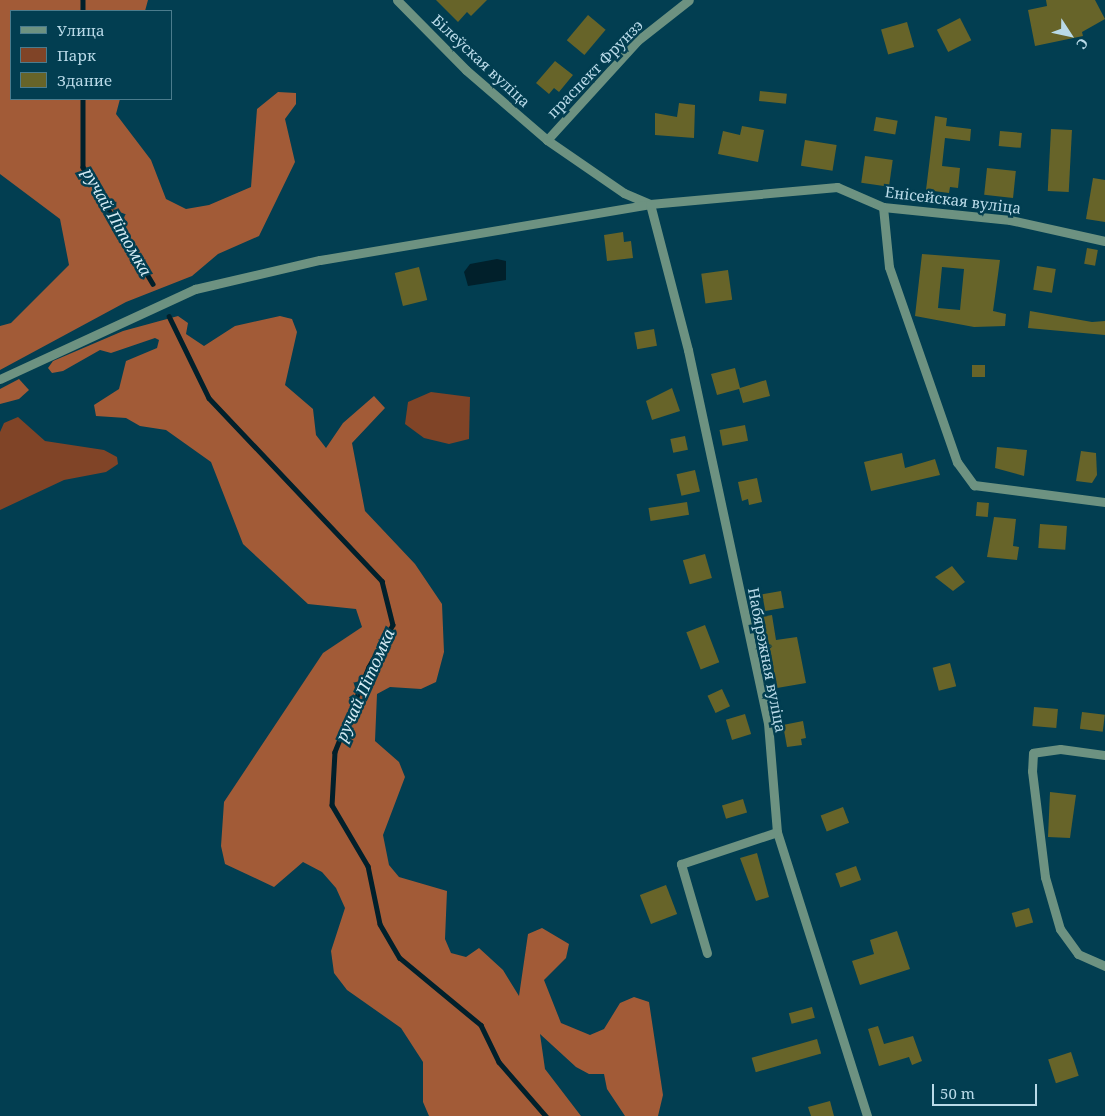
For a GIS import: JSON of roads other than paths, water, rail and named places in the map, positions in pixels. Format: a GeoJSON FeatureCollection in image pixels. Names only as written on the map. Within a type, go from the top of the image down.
{"type":"FeatureCollection","features":[{"type":"Feature","properties":{"kind":"street","name":"Білеўская вуліца"},"geometry":{"type":"LineString","coordinates":[[397,0],[466,70],[547,140],[624,192],[650,204]]}},
{"type":"Feature","properties":{"kind":"street","name":"праспект Фрунзэ"},"geometry":{"type":"LineString","coordinates":[[547,140],[637,41],[688,0]]}},
{"type":"Feature","properties":{"kind":"street","name":"Енісейская вуліца"},"geometry":{"type":"LineString","coordinates":[[0,379],[195,289],[320,260],[650,204],[837,187],[883,207],[1010,220],[1105,241]]}},
{"type":"Feature","properties":{"kind":"street","name":"Набярэжная вуліца"},"geometry":{"type":"LineString","coordinates":[[650,204],[688,350],[768,723],[777,832],[867,1116]]}},
{"type":"Feature","properties":{"kind":"street"},"geometry":{"type":"LineString","coordinates":[[883,207],[889,267],[957,462],[974,485],[1105,502]]}},
{"type":"Feature","properties":{"kind":"street"},"geometry":{"type":"LineString","coordinates":[[1105,755],[1060,750],[1033,753],[1045,877],[1060,929],[1078,954],[1105,966]]}},
{"type":"Feature","properties":{"kind":"street"},"geometry":{"type":"LineString","coordinates":[[707,953],[681,864],[777,832]]}},
{"type":"Feature","properties":{"kind":"water"},"geometry":{"type":"Polygon","coordinates":[[[497,259],[506,261],[506,280],[468,286],[464,272],[470,264],[497,259]]]}},
{"type":"Feature","properties":{"kind":"waterway","name":"ручай Пітомка"},"geometry":{"type":"LineString","coordinates":[[83,0],[83,10]]}},
{"type":"Feature","properties":{"kind":"waterway","name":"ручай Пітомка"},"geometry":{"type":"LineString","coordinates":[[83,100],[83,167],[153,284]]}},
{"type":"Feature","properties":{"kind":"waterway","name":"ручай Пітомка"},"geometry":{"type":"LineString","coordinates":[[169,316],[209,398],[382,581],[393,625],[369,667],[335,752],[332,805],[368,866],[380,924],[400,958],[481,1025],[499,1062],[546,1116]]}}]}
